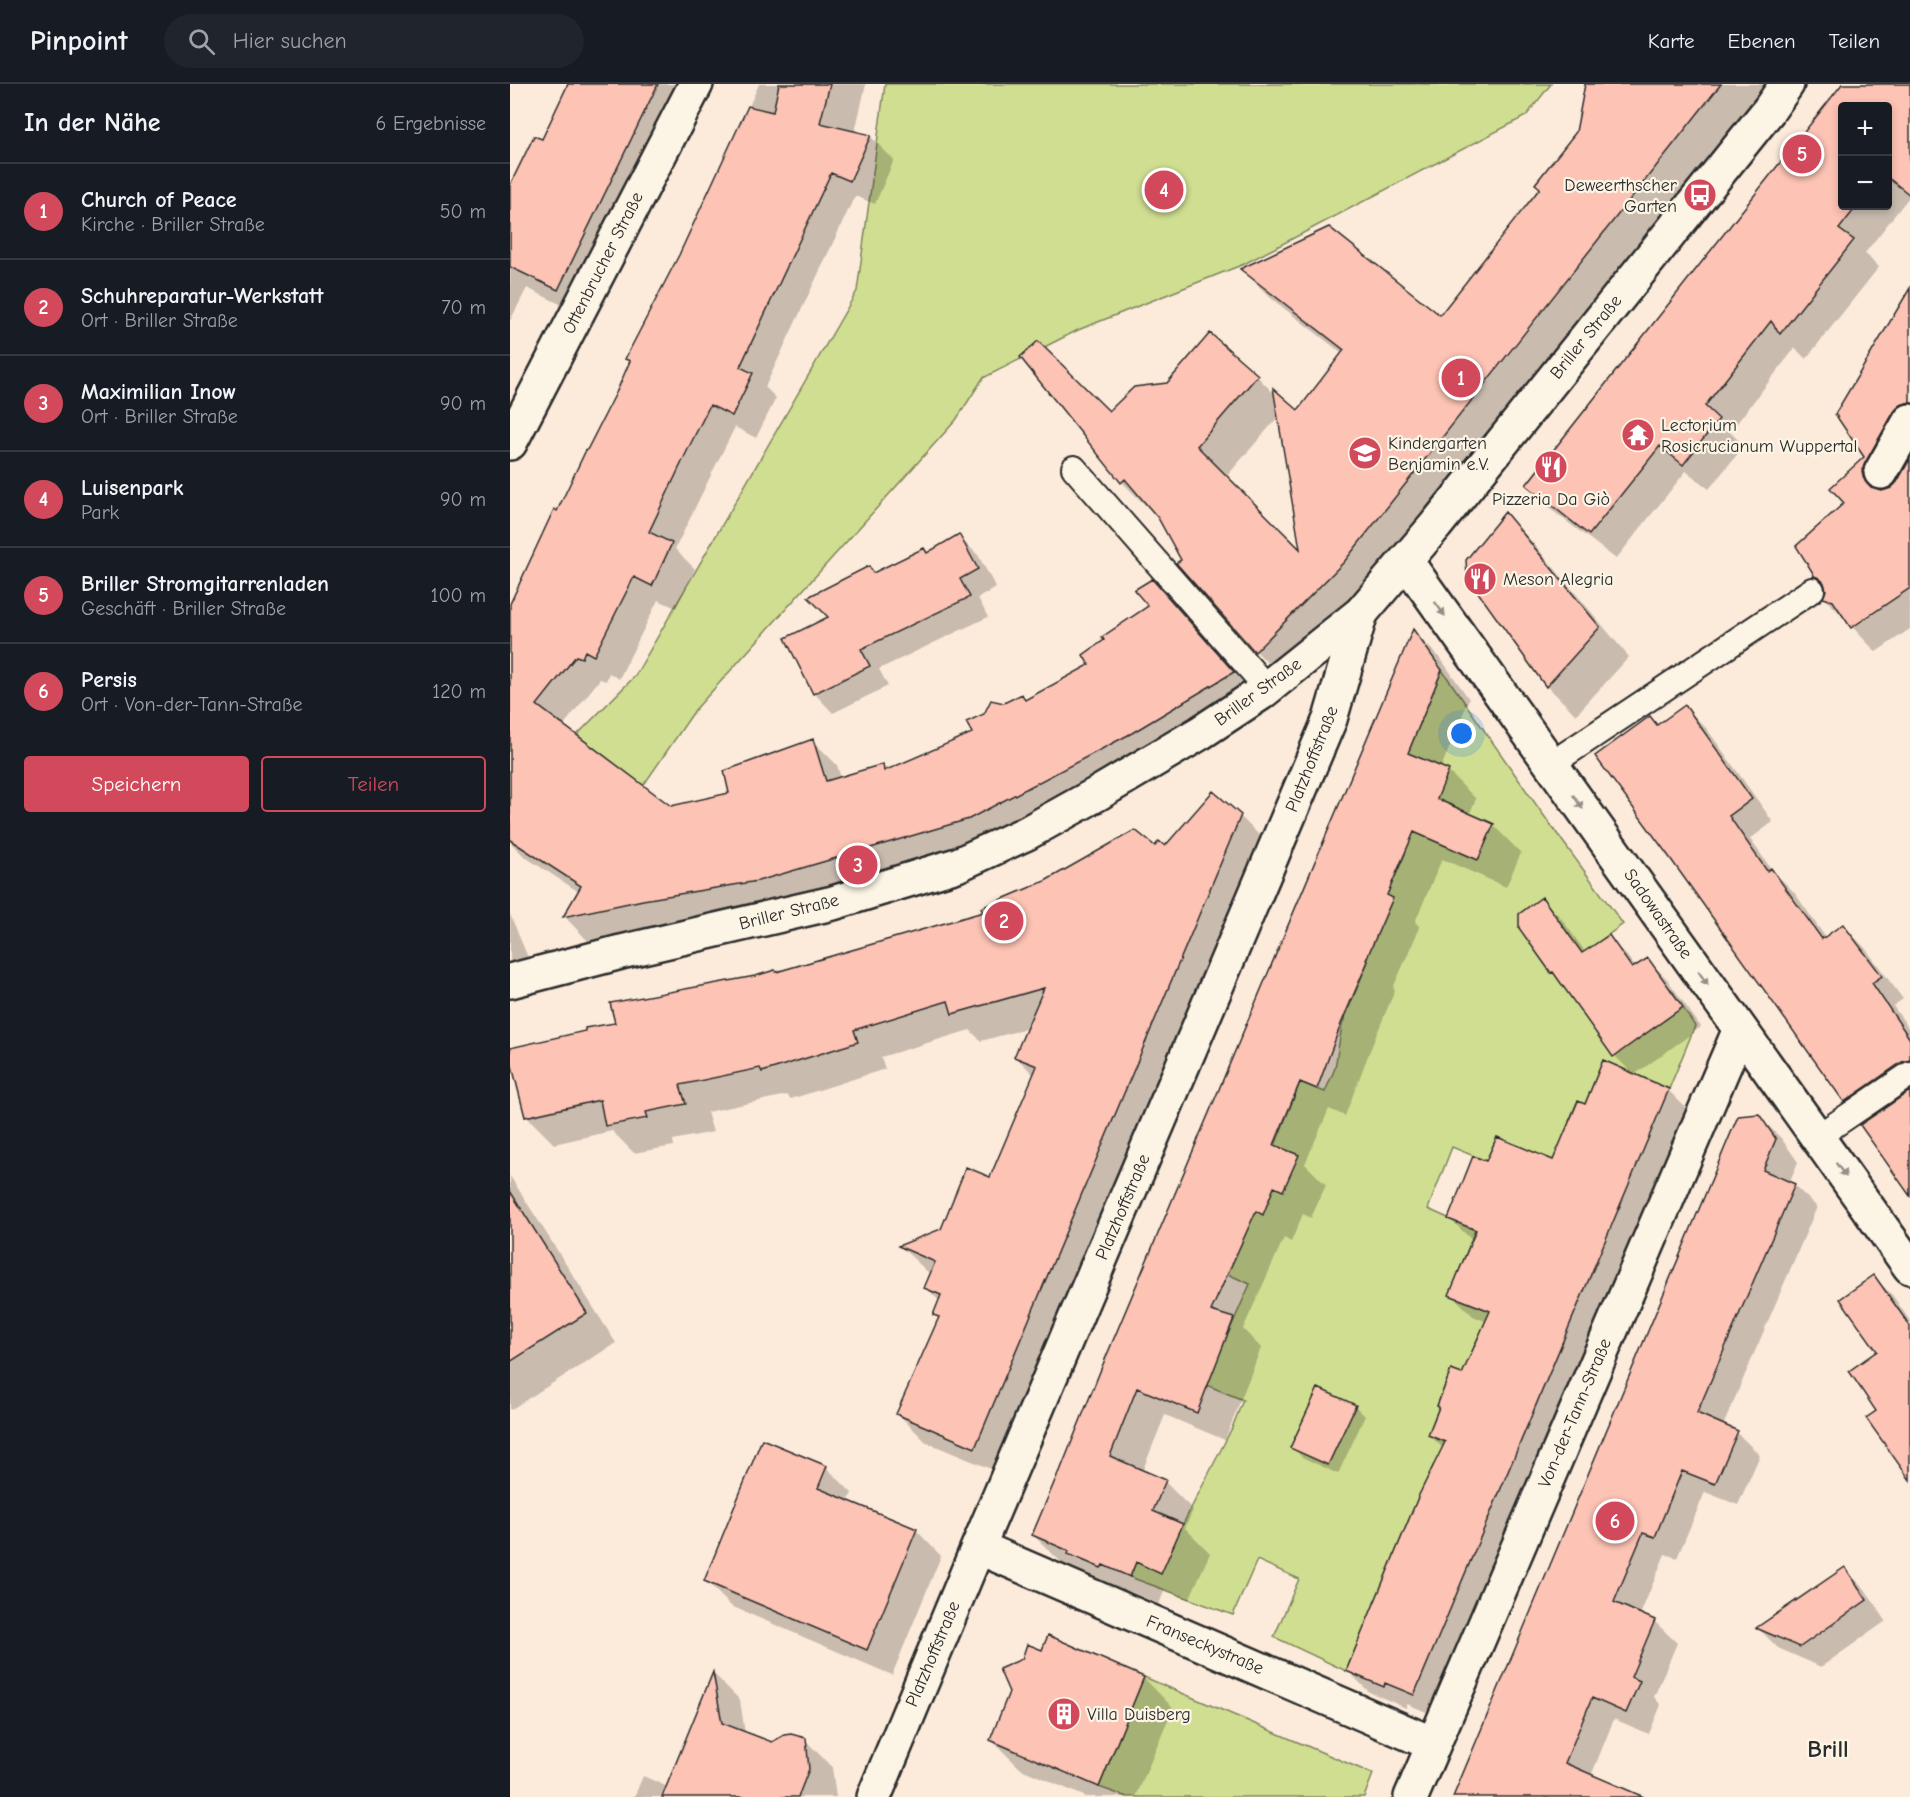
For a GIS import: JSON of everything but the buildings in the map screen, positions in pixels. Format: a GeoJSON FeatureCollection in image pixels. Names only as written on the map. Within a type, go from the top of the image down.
{"type":"FeatureCollection","features":[{"type":"Feature","properties":{"kind":"street","name":"Ottenbrucher Straße"},"geometry":{"type":"LineString","coordinates":[[510,443],[696,84]]}},
{"type":"Feature","properties":{"kind":"street","name":"Briller Straße"},"geometry":{"type":"LineString","coordinates":[[510,981],[621,952],[833,903],[957,865],[1027,833],[1107,788],[1200,733],[1267,688],[1361,613],[1406,561],[1787,84]]}},
{"type":"Feature","properties":{"kind":"street"},"geometry":{"type":"LineString","coordinates":[[1881,472],[1910,421]]}},
{"type":"Feature","properties":{"kind":"street","name":"Sadowastraße"},"geometry":{"type":"LineString","coordinates":[[1406,561],[1910,1267]]}},
{"type":"Feature","properties":{"kind":"street","name":"Platzhoffstraße"},"geometry":{"type":"LineString","coordinates":[[874,1797],[1330,719],[1361,613]]}},
{"type":"Feature","properties":{"kind":"street","name":"Von-der-Tann-Straße"},"geometry":{"type":"LineString","coordinates":[[1411,1797],[1740,1029]]}},
{"type":"Feature","properties":{"kind":"street","name":"Franseckystraße"},"geometry":{"type":"LineString","coordinates":[[978,1547],[1432,1744]]}},
{"type":"Feature","properties":{"kind":"lane"},"geometry":{"type":"LineString","coordinates":[[1074,468],[1267,688]]}},
{"type":"Feature","properties":{"kind":"lane"},"geometry":{"type":"LineString","coordinates":[[1551,764],[1812,590]]}},
{"type":"Feature","properties":{"kind":"lane"},"geometry":{"type":"LineString","coordinates":[[1817,1137],[1910,1074]]}},
{"type":"Feature","properties":{"kind":"green space"},"geometry":{"type":"Polygon","coordinates":[[[885,84],[1551,84],[1526,116],[1244,264],[1078,330],[983,378],[956,420],[695,710],[643,786],[577,735],[635,676],[857,291],[885,84]]]}},
{"type":"Feature","properties":{"kind":"green space"},"geometry":{"type":"Polygon","coordinates":[[[1442,670],[1623,924],[1578,957],[1607,1034],[1671,989],[1695,1026],[1669,1089],[1603,1061],[1585,1104],[1577,1102],[1569,1121],[1576,1124],[1560,1163],[1497,1137],[1486,1161],[1452,1147],[1428,1209],[1475,1230],[1450,1295],[1497,1313],[1487,1338],[1479,1335],[1472,1352],[1470,1378],[1451,1370],[1428,1435],[1450,1444],[1433,1466],[1415,1505],[1346,1671],[1274,1637],[1299,1579],[1257,1560],[1233,1615],[1130,1577],[1136,1562],[1161,1573],[1232,1428],[1243,1400],[1182,1375],[1228,1334],[1250,1284],[1225,1273],[1300,1082],[1325,1092],[1335,1068],[1342,1025],[1368,961],[1366,960],[1380,892],[1394,879],[1405,854],[1407,829],[1478,860],[1493,824],[1461,810],[1445,812],[1408,753],[1442,670]]]}},
{"type":"Feature","properties":{"kind":"green space"},"geometry":{"type":"Polygon","coordinates":[[[1144,1677],[1373,1774],[1364,1797],[1127,1797],[1099,1787],[1144,1677]]]}},
{"type":"Feature","properties":{"kind":"place","name":"Briller Stromgitarrenladen"},"geometry":{"type":"Point","coordinates":[1802,154]}},
{"type":"Feature","properties":{"kind":"place","name":"Luisenpark"},"geometry":{"type":"Point","coordinates":[1164,190]}},
{"type":"Feature","properties":{"kind":"place","name":"Deweerthscher Garten"},"geometry":{"type":"Point","coordinates":[1700,195]}},
{"type":"Feature","properties":{"kind":"place","name":"Church of Peace"},"geometry":{"type":"Point","coordinates":[1461,378]}},
{"type":"Feature","properties":{"kind":"place","name":"Lectorium Rosicrucianum Wuppertal"},"geometry":{"type":"Point","coordinates":[1638,435]}},
{"type":"Feature","properties":{"kind":"place","name":"Kindergarten Benjamin e.V."},"geometry":{"type":"Point","coordinates":[1365,453]}},
{"type":"Feature","properties":{"kind":"place","name":"Pizzeria Da Giò"},"geometry":{"type":"Point","coordinates":[1551,467]}},
{"type":"Feature","properties":{"kind":"place","name":"Meson Alegria"},"geometry":{"type":"Point","coordinates":[1480,579]}},
{"type":"Feature","properties":{"kind":"place","name":"Maximilian Inow"},"geometry":{"type":"Point","coordinates":[858,865]}},
{"type":"Feature","properties":{"kind":"place","name":"Schuhreparatur-Werkstatt"},"geometry":{"type":"Point","coordinates":[1004,921]}},
{"type":"Feature","properties":{"kind":"place","name":"Persis"},"geometry":{"type":"Point","coordinates":[1615,1521]}},
{"type":"Feature","properties":{"kind":"place","name":"Villa Duisberg"},"geometry":{"type":"Point","coordinates":[1064,1714]}},
{"type":"Feature","properties":{"kind":"district","name":"Brill"},"geometry":{"type":"Point","coordinates":[1828,1749]}}]}
